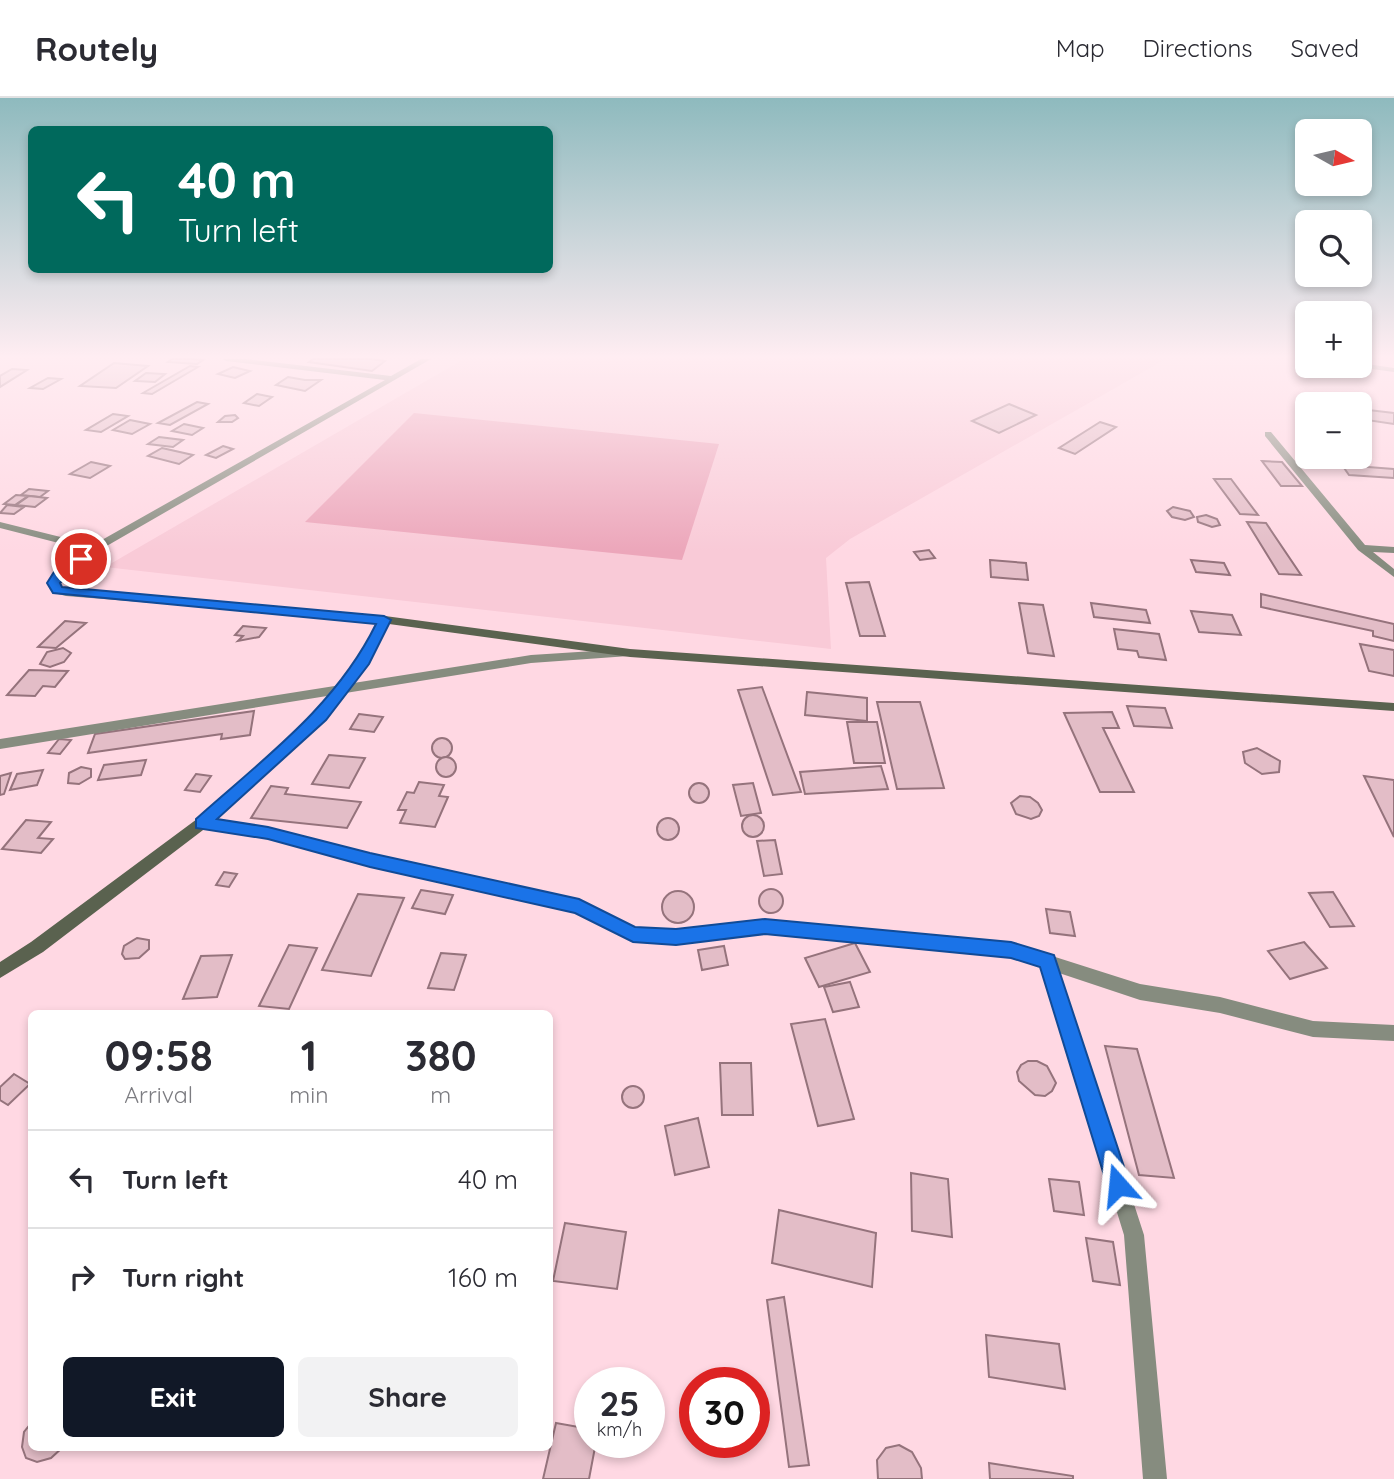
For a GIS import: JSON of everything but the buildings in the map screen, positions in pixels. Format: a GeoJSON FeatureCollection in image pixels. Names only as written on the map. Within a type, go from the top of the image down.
{"type":"FeatureCollection","features":[{"type":"Feature","properties":{"kind":"street"},"geometry":{"type":"LineString","coordinates":[[312,423],[94,550],[58,575],[54,587],[66,593],[384,620],[630,653],[1394,707]]}},
{"type":"Feature","properties":{"kind":"street"},"geometry":{"type":"LineString","coordinates":[[1268,434],[1362,548],[1394,574]]}},
{"type":"Feature","properties":{"kind":"street"},"geometry":{"type":"LineString","coordinates":[[0,525],[94,550]]}},
{"type":"Feature","properties":{"kind":"street"},"geometry":{"type":"LineString","coordinates":[[1362,548],[1394,550]]}},
{"type":"Feature","properties":{"kind":"street"},"geometry":{"type":"LineString","coordinates":[[0,971],[37,947],[202,823],[321,717],[365,661],[384,620]]}},
{"type":"Feature","properties":{"kind":"street"},"geometry":{"type":"LineString","coordinates":[[0,744],[531,659],[630,653]]}},
{"type":"Feature","properties":{"kind":"street"},"geometry":{"type":"LineString","coordinates":[[202,823],[268,833],[370,860],[579,906],[633,934],[676,937],[765,926],[1011,950],[1140,992],[1220,1005],[1313,1030],[1394,1033]]}},
{"type":"Feature","properties":{"kind":"street"},"geometry":{"type":"LineString","coordinates":[[1047,961],[1134,1235],[1155,1479]]}},
{"type":"Feature","properties":{"kind":"shaded area"},"geometry":{"type":"Polygon","coordinates":[[[353,423],[1053,423],[850,539],[826,558],[831,649],[105,567],[353,423]]]}},
{"type":"Feature","properties":{"kind":"shaded area"},"geometry":{"type":"Polygon","coordinates":[[[404,423],[517,423],[719,444],[682,560],[305,522],[404,423]]]}},
{"type":"Feature","properties":{"kind":"route"},"geometry":{"type":"LineString","coordinates":[[81,559],[58,575],[54,587],[58,591],[384,620],[365,661],[321,717],[202,823],[268,833],[370,860],[579,906],[633,934],[676,937],[765,926],[834,935],[926,940],[1011,950],[1047,961],[1118,1185]]}}]}
